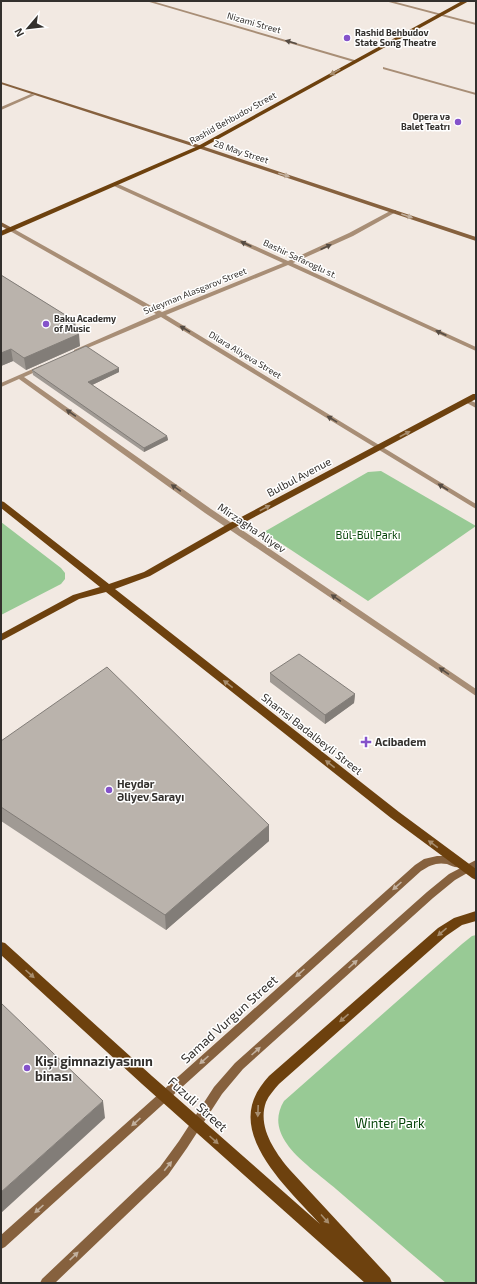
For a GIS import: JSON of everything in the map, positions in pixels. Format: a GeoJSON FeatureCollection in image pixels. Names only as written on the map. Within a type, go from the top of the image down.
{"type":"FeatureCollection","features":[{"type":"Feature","properties":{"kind":"main road","name":"Rashid Behbudov Street"},"geometry":{"type":"LineString","coordinates":[[1,234],[200,147],[466,1]]}},
{"type":"Feature","properties":{"kind":"main road","name":"28 May Street"},"geometry":{"type":"LineString","coordinates":[[1,84],[200,147],[476,239]]}},
{"type":"Feature","properties":{"kind":"main road","name":"Dilara Aliyeva Street"},"geometry":{"type":"LineString","coordinates":[[1,224],[12,230]]}},
{"type":"Feature","properties":{"kind":"main road","name":"Bulbul Avenue"},"geometry":{"type":"LineString","coordinates":[[1,638],[64,602],[84,594],[134,580],[147,574],[231,526],[476,396]]}},
{"type":"Feature","properties":{"kind":"main road","name":"Shamsi Badalbeyli Street"},"geometry":{"type":"LineString","coordinates":[[1,504],[389,810],[471,866],[476,875]]}},
{"type":"Feature","properties":{"kind":"main road","name":"Samad Vurgun Street"},"geometry":{"type":"LineString","coordinates":[[1,1243],[418,868],[430,860],[440,859],[471,866]]}},
{"type":"Feature","properties":{"kind":"main road"},"geometry":{"type":"LineString","coordinates":[[46,1283],[154,1182],[172,1162],[217,1090],[239,1066],[430,895],[452,877],[471,866]]}},
{"type":"Feature","properties":{"kind":"main road"},"geometry":{"type":"LineString","coordinates":[[385,1283],[282,1171],[267,1149],[260,1133],[258,1105],[262,1093],[274,1080],[442,932],[463,918],[476,916]]}},
{"type":"Feature","properties":{"kind":"main road","name":"Fuzuli Street"},"geometry":{"type":"LineString","coordinates":[[1,948],[376,1283]]}},
{"type":"Feature","properties":{"kind":"street","name":"Nizami Street"},"geometry":{"type":"LineString","coordinates":[[148,1],[356,61]]}},
{"type":"Feature","properties":{"kind":"street"},"geometry":{"type":"LineString","coordinates":[[387,1],[476,24]]}},
{"type":"Feature","properties":{"kind":"street"},"geometry":{"type":"LineString","coordinates":[[385,68],[476,94]]}},
{"type":"Feature","properties":{"kind":"street"},"geometry":{"type":"LineString","coordinates":[[1,109],[33,94]]}},
{"type":"Feature","properties":{"kind":"street","name":"Bashir Safaroglu st."},"geometry":{"type":"LineString","coordinates":[[116,185],[476,349]]}},
{"type":"Feature","properties":{"kind":"street","name":"Suleyman Alasgarov Street"},"geometry":{"type":"LineString","coordinates":[[70,354],[160,314],[289,264],[349,237],[394,211]]}},
{"type":"Feature","properties":{"kind":"street","name":"Dilara Aliyeva Street"},"geometry":{"type":"LineString","coordinates":[[12,230],[160,314],[476,507]]}},
{"type":"Feature","properties":{"kind":"street"},"geometry":{"type":"LineString","coordinates":[[1,385],[48,364]]}},
{"type":"Feature","properties":{"kind":"street","name":"Mirzagha Aliyev"},"geometry":{"type":"LineString","coordinates":[[20,377],[231,526],[476,693]]}},
{"type":"Feature","properties":{"kind":"street"},"geometry":{"type":"LineString","coordinates":[[467,401],[476,406]]}},
{"type":"Feature","properties":{"kind":"green space","name":"Bül-Bül Parkı"},"geometry":{"type":"Polygon","coordinates":[[[381,471],[476,526],[368,601],[264,532],[368,472],[381,471]]]}},
{"type":"Feature","properties":{"kind":"green space"},"geometry":{"type":"Polygon","coordinates":[[[1,522],[61,568],[65,573],[65,579],[61,584],[1,615],[1,522]]]}},
{"type":"Feature","properties":{"kind":"green space","name":"Winter Park"},"geometry":{"type":"Polygon","coordinates":[[[476,935],[476,1283],[446,1283],[310,1168],[291,1150],[281,1133],[278,1118],[284,1101],[462,944],[472,936],[476,935]]]}},
{"type":"Feature","properties":{"kind":"building"},"geometry":{"type":"Polygon","coordinates":[[[1,275],[75,321],[65,325],[79,334],[24,358],[11,349],[1,353],[1,275]]]}},
{"type":"Feature","properties":{"kind":"building"},"geometry":{"type":"Polygon","coordinates":[[[86,346],[119,368],[88,382],[167,436],[144,448],[32,370],[86,346]]]}},
{"type":"Feature","properties":{"kind":"building"},"geometry":{"type":"Polygon","coordinates":[[[299,654],[355,694],[325,715],[270,673],[299,654]]]}},
{"type":"Feature","properties":{"kind":"building","name":"Heydər Əliyev Sarayı"},"geometry":{"type":"Polygon","coordinates":[[[107,667],[269,825],[165,915],[1,807],[1,741],[107,667]]]}},
{"type":"Feature","properties":{"kind":"building","name":"Kişi gimnaziyasının binası"},"geometry":{"type":"Polygon","coordinates":[[[1,1003],[103,1101],[1,1192],[1,1003]]]}},
{"type":"Feature","properties":{"kind":"place","name":"Rashid Behbudov State Song Theatre"},"geometry":{"type":"Point","coordinates":[347,38]}},
{"type":"Feature","properties":{"kind":"place","name":"Opera və Balet Teatrı"},"geometry":{"type":"Point","coordinates":[458,122]}},
{"type":"Feature","properties":{"kind":"place","name":"Baku Academy of Music"},"geometry":{"type":"Point","coordinates":[46,324]}},
{"type":"Feature","properties":{"kind":"place","name":"Acibadem"},"geometry":{"type":"Point","coordinates":[366,742]}},
{"type":"Feature","properties":{"kind":"place","name":"Heydər Əliyev Sarayı"},"geometry":{"type":"Point","coordinates":[109,790]}},
{"type":"Feature","properties":{"kind":"place","name":"Kişi gimnaziyasının binası"},"geometry":{"type":"Point","coordinates":[27,1068]}}]}
